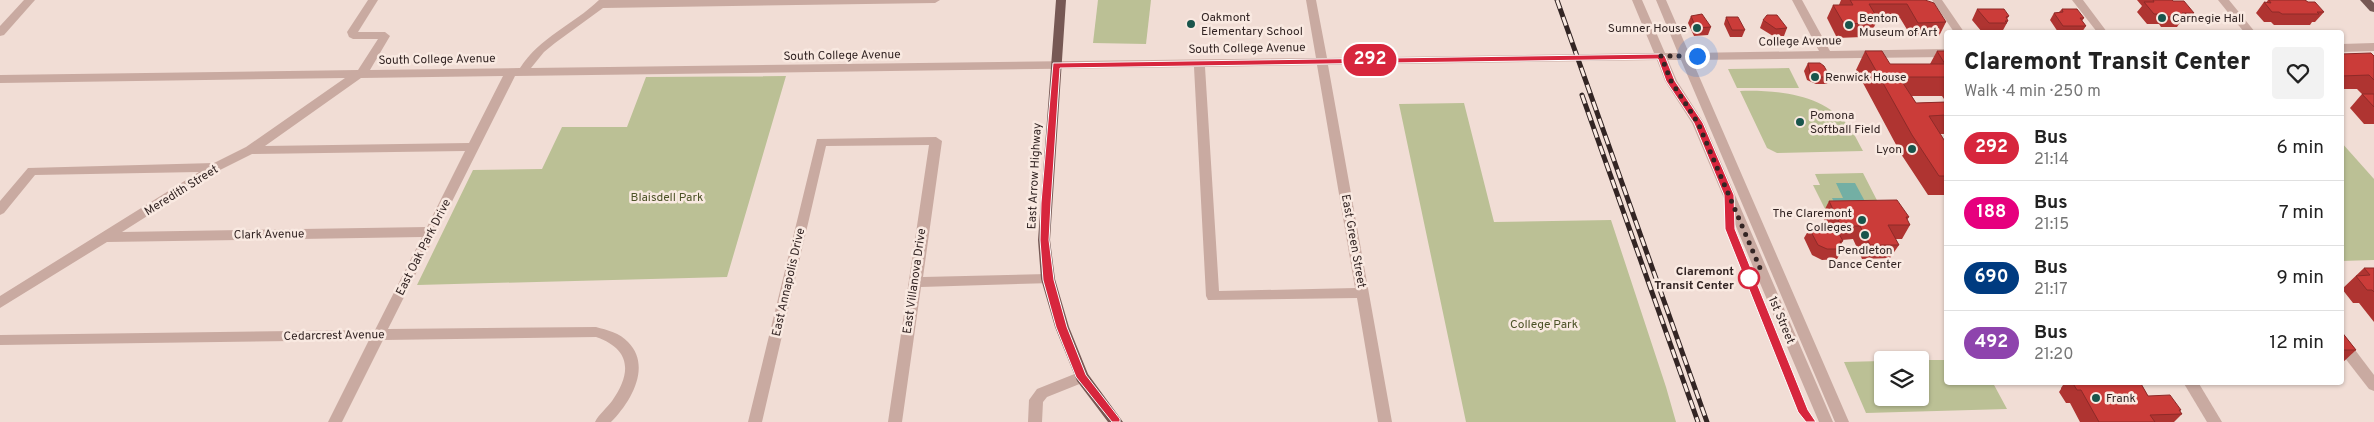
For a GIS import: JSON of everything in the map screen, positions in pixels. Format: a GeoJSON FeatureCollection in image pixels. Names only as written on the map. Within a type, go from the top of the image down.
{"type":"FeatureCollection","features":[{"type":"Feature","properties":{"kind":"main road","name":"East Arrow Highway"},"geometry":{"type":"LineString","coordinates":[[1060,0],[1044,240],[1048,280],[1062,327],[1082,377],[1116,422]]}},
{"type":"Feature","properties":{"kind":"main road"},"geometry":{"type":"LineString","coordinates":[[2365,0],[2374,9]]}},
{"type":"Feature","properties":{"kind":"street"},"geometry":{"type":"LineString","coordinates":[[0,33],[30,0]]}},
{"type":"Feature","properties":{"kind":"street"},"geometry":{"type":"LineString","coordinates":[[360,74],[385,36],[353,35],[352,32],[373,0]]}},
{"type":"Feature","properties":{"kind":"street"},"geometry":{"type":"LineString","coordinates":[[603,2],[935,0]]}},
{"type":"Feature","properties":{"kind":"street","name":"East Green Street"},"geometry":{"type":"LineString","coordinates":[[1311,0],[1385,422]]}},
{"type":"Feature","properties":{"kind":"street","name":"1st Street"},"geometry":{"type":"LineString","coordinates":[[1637,0],[1671,81],[1698,123],[1826,422]]}},
{"type":"Feature","properties":{"kind":"street","name":"1st Street"},"geometry":{"type":"LineString","coordinates":[[1661,0],[1842,422]]}},
{"type":"Feature","properties":{"kind":"street"},"geometry":{"type":"LineString","coordinates":[[1797,0],[1826,54]]}},
{"type":"Feature","properties":{"kind":"street"},"geometry":{"type":"LineString","coordinates":[[1937,0],[1957,30]]}},
{"type":"Feature","properties":{"kind":"street"},"geometry":{"type":"LineString","coordinates":[[2077,0],[2100,30]]}},
{"type":"Feature","properties":{"kind":"street"},"geometry":{"type":"LineString","coordinates":[[2222,0],[2248,30]]}},
{"type":"Feature","properties":{"kind":"street","name":"East Oak Park Drive"},"geometry":{"type":"LineString","coordinates":[[335,422],[473,147],[517,72],[537,50],[603,2]]}},
{"type":"Feature","properties":{"kind":"street"},"geometry":{"type":"LineString","coordinates":[[2344,48],[2374,47]]}},
{"type":"Feature","properties":{"kind":"street","name":"College Avenue"},"geometry":{"type":"LineString","coordinates":[[1685,56],[1944,53]]}},
{"type":"Feature","properties":{"kind":"street","name":"South College Avenue"},"geometry":{"type":"LineString","coordinates":[[0,79],[1685,56]]}},
{"type":"Feature","properties":{"kind":"street"},"geometry":{"type":"LineString","coordinates":[[1199,62],[1213,296],[1363,293]]}},
{"type":"Feature","properties":{"kind":"street","name":"Meredith Street"},"geometry":{"type":"LineString","coordinates":[[0,303],[216,167],[250,150],[360,74]]}},
{"type":"Feature","properties":{"kind":"street","name":"East Villanova Drive"},"geometry":{"type":"LineString","coordinates":[[821,142],[936,141],[895,422]]}},
{"type":"Feature","properties":{"kind":"street","name":"East Annapolis Drive"},"geometry":{"type":"LineString","coordinates":[[754,422],[821,142]]}},
{"type":"Feature","properties":{"kind":"street"},"geometry":{"type":"LineString","coordinates":[[250,150],[473,147]]}},
{"type":"Feature","properties":{"kind":"street"},"geometry":{"type":"LineString","coordinates":[[0,210],[32,171],[216,167]]}},
{"type":"Feature","properties":{"kind":"street","name":"Clark Avenue"},"geometry":{"type":"LineString","coordinates":[[107,237],[431,232]]}},
{"type":"Feature","properties":{"kind":"street"},"geometry":{"type":"LineString","coordinates":[[914,282],[1048,280]]}},
{"type":"Feature","properties":{"kind":"street","name":"Cedarcrest Avenue"},"geometry":{"type":"LineString","coordinates":[[0,340],[596,332],[617,341],[625,347],[632,364],[628,383],[618,405],[602,422]]}},
{"type":"Feature","properties":{"kind":"street"},"geometry":{"type":"LineString","coordinates":[[2344,346],[2374,385]]}},
{"type":"Feature","properties":{"kind":"street"},"geometry":{"type":"LineString","coordinates":[[1035,422],[1036,400],[1042,393],[1082,377]]}},
{"type":"Feature","properties":{"kind":"street"},"geometry":{"type":"LineString","coordinates":[[2192,385],[2215,422]]}},
{"type":"Feature","properties":{"kind":"green space"},"geometry":{"type":"Polygon","coordinates":[[[1098,0],[1151,0],[1146,44],[1093,43],[1098,0]]]}},
{"type":"Feature","properties":{"kind":"green space"},"geometry":{"type":"Polygon","coordinates":[[[1789,68],[1799,88],[1737,88],[1728,69],[1789,68]]]}},
{"type":"Feature","properties":{"kind":"green space","name":"Blaisdell Park"},"geometry":{"type":"Polygon","coordinates":[[[786,76],[727,277],[417,285],[473,170],[542,169],[562,127],[627,127],[646,77],[786,76]]]}},
{"type":"Feature","properties":{"kind":"green space","name":"Pomona Softball Field"},"geometry":{"type":"Polygon","coordinates":[[[1740,91],[1785,93],[1814,101],[1839,117],[1850,128],[1863,151],[1777,153],[1767,148],[1740,91]]]}},
{"type":"Feature","properties":{"kind":"green space","name":"College Park"},"geometry":{"type":"Polygon","coordinates":[[[1464,103],[1494,222],[1611,220],[1676,422],[1466,422],[1399,104],[1464,103]]]}},
{"type":"Feature","properties":{"kind":"green space"},"geometry":{"type":"Polygon","coordinates":[[[2344,145],[2374,179],[2374,260],[2344,261],[2344,145]]]}},
{"type":"Feature","properties":{"kind":"green space"},"geometry":{"type":"Polygon","coordinates":[[[1863,173],[1884,214],[1828,215],[1813,185],[1820,185],[1815,174],[1863,173]]]}},
{"type":"Feature","properties":{"kind":"green space"},"geometry":{"type":"Polygon","coordinates":[[[1929,360],[1944,360],[1944,385],[1994,385],[2007,409],[1866,413],[1844,362],[1874,361],[1874,406],[1929,406],[1929,360]]]}},
{"type":"Feature","properties":{"kind":"water"},"geometry":{"type":"Polygon","coordinates":[[[1836,183],[1855,183],[1868,207],[1837,208],[1832,198],[1843,198],[1836,183]]]}},
{"type":"Feature","properties":{"kind":"building"},"geometry":{"type":"Polygon","coordinates":[[[1850,0],[1925,0],[1934,3],[1946,22],[1918,23],[1907,4],[1869,4],[1878,19],[1866,19],[1869,23],[1844,24],[1833,5],[1853,5],[1850,0]]]}},
{"type":"Feature","properties":{"kind":"building"},"geometry":{"type":"Polygon","coordinates":[[[2153,0],[2184,1],[2194,13],[2182,13],[2185,16],[2168,17],[2166,14],[2154,14],[2144,2],[2154,2],[2153,0]]]}},
{"type":"Feature","properties":{"kind":"building"},"geometry":{"type":"Polygon","coordinates":[[[2269,0],[2305,0],[2315,2],[2324,12],[2317,12],[2319,14],[2282,14],[2272,12],[2264,2],[2271,3],[2269,0]]]}},
{"type":"Feature","properties":{"kind":"building"},"geometry":{"type":"Polygon","coordinates":[[[1977,9],[2004,9],[2009,16],[2006,17],[2008,21],[2005,21],[2007,23],[1989,23],[1977,9]]]}},
{"type":"Feature","properties":{"kind":"building"},"geometry":{"type":"Polygon","coordinates":[[[2062,9],[2077,9],[2084,18],[2080,18],[2086,26],[2063,26],[2054,13],[2063,12],[2062,9]]]}},
{"type":"Feature","properties":{"kind":"building"},"geometry":{"type":"Polygon","coordinates":[[[1702,14],[1711,27],[1696,28],[1691,16],[1702,14]]]}},
{"type":"Feature","properties":{"kind":"building"},"geometry":{"type":"Polygon","coordinates":[[[1767,15],[1777,15],[1787,28],[1776,29],[1763,20],[1767,15]]]}},
{"type":"Feature","properties":{"kind":"building"},"geometry":{"type":"Polygon","coordinates":[[[1726,17],[1738,17],[1745,30],[1732,30],[1726,17]]]}},
{"type":"Feature","properties":{"kind":"building"},"geometry":{"type":"Polygon","coordinates":[[[1865,51],[1882,51],[1890,64],[1944,64],[1944,77],[1899,77],[1916,103],[1944,102],[1944,115],[1929,116],[1944,140],[1944,176],[1939,176],[1912,135],[1865,51]]]}},
{"type":"Feature","properties":{"kind":"building"},"geometry":{"type":"Polygon","coordinates":[[[1937,51],[1944,51],[1944,62],[1937,51]]]}},
{"type":"Feature","properties":{"kind":"building"},"geometry":{"type":"Polygon","coordinates":[[[2371,53],[2374,56],[2374,80],[2369,75],[2344,76],[2344,54],[2371,53]]]}},
{"type":"Feature","properties":{"kind":"building"},"geometry":{"type":"Polygon","coordinates":[[[1808,63],[1820,63],[1824,66],[1830,77],[1819,77],[1810,73],[1808,63]]]}},
{"type":"Feature","properties":{"kind":"building"},"geometry":{"type":"Polygon","coordinates":[[[2362,94],[2374,94],[2374,107],[2362,94]]]}},
{"type":"Feature","properties":{"kind":"building"},"geometry":{"type":"Polygon","coordinates":[[[1897,200],[1909,217],[1906,217],[1910,225],[1888,225],[1899,245],[1870,245],[1860,226],[1841,226],[1829,201],[1897,200]]]}},
{"type":"Feature","properties":{"kind":"building"},"geometry":{"type":"Polygon","coordinates":[[[1834,225],[1843,241],[1840,241],[1843,249],[1827,249],[1818,245],[1809,228],[1812,228],[1811,226],[1834,225]]]}},
{"type":"Feature","properties":{"kind":"building"},"geometry":{"type":"Polygon","coordinates":[[[2364,268],[2374,268],[2374,292],[2367,290],[2356,276],[2370,275],[2364,268]]]}},
{"type":"Feature","properties":{"kind":"building"},"geometry":{"type":"Polygon","coordinates":[[[2344,335],[2356,350],[2344,350],[2344,335]]]}},
{"type":"Feature","properties":{"kind":"building","name":"Frank"},"geometry":{"type":"Polygon","coordinates":[[[2074,385],[2142,385],[2148,396],[2170,395],[2182,414],[2150,415],[2155,422],[2099,422],[2081,390],[2077,390],[2074,385]]]}},
{"type":"Feature","properties":{"kind":"railway"},"geometry":{"type":"LineString","coordinates":[[1557,0],[1707,422]]}},
{"type":"Feature","properties":{"kind":"railway"},"geometry":{"type":"LineString","coordinates":[[1582,95],[1698,422]]}},
{"type":"Feature","properties":{"kind":"bus line","name":"292"},"geometry":{"type":"LineString","coordinates":[[1116,422],[1082,377],[1062,327],[1048,280],[1044,240],[1056,65],[1661,56],[1671,81],[1698,123],[1729,195],[1728,215],[1730,229],[1803,412],[1810,422]]}},
{"type":"Feature","properties":{"kind":"place","name":"Carnegie Hall"},"geometry":{"type":"Point","coordinates":[2162,18]}},
{"type":"Feature","properties":{"kind":"place","name":"Oakmont Elementary School"},"geometry":{"type":"Point","coordinates":[1191,24]}},
{"type":"Feature","properties":{"kind":"place","name":"Benton Museum of Art"},"geometry":{"type":"Point","coordinates":[1849,25]}},
{"type":"Feature","properties":{"kind":"place","name":"Sumner House"},"geometry":{"type":"Point","coordinates":[1697,28]}},
{"type":"Feature","properties":{"kind":"place","name":"Renwick House"},"geometry":{"type":"Point","coordinates":[1815,77]}},
{"type":"Feature","properties":{"kind":"place","name":"Pomona Softball Field"},"geometry":{"type":"Point","coordinates":[1800,122]}},
{"type":"Feature","properties":{"kind":"place","name":"Lyon"},"geometry":{"type":"Point","coordinates":[1912,149]}},
{"type":"Feature","properties":{"kind":"place","name":"The Claremont Colleges"},"geometry":{"type":"Point","coordinates":[1862,220]}},
{"type":"Feature","properties":{"kind":"place","name":"Pendleton Dance Center"},"geometry":{"type":"Point","coordinates":[1865,235]}},
{"type":"Feature","properties":{"kind":"place","name":"Claremont Transit Center"},"geometry":{"type":"Point","coordinates":[1749,278]}},
{"type":"Feature","properties":{"kind":"place","name":"Frank"},"geometry":{"type":"Point","coordinates":[2096,398]}},
{"type":"Feature","properties":{"kind":"route"},"geometry":{"type":"LineString","coordinates":[[1697,56],[1661,56],[1671,81],[1698,123],[1760,268],[1749,278]]}}]}
